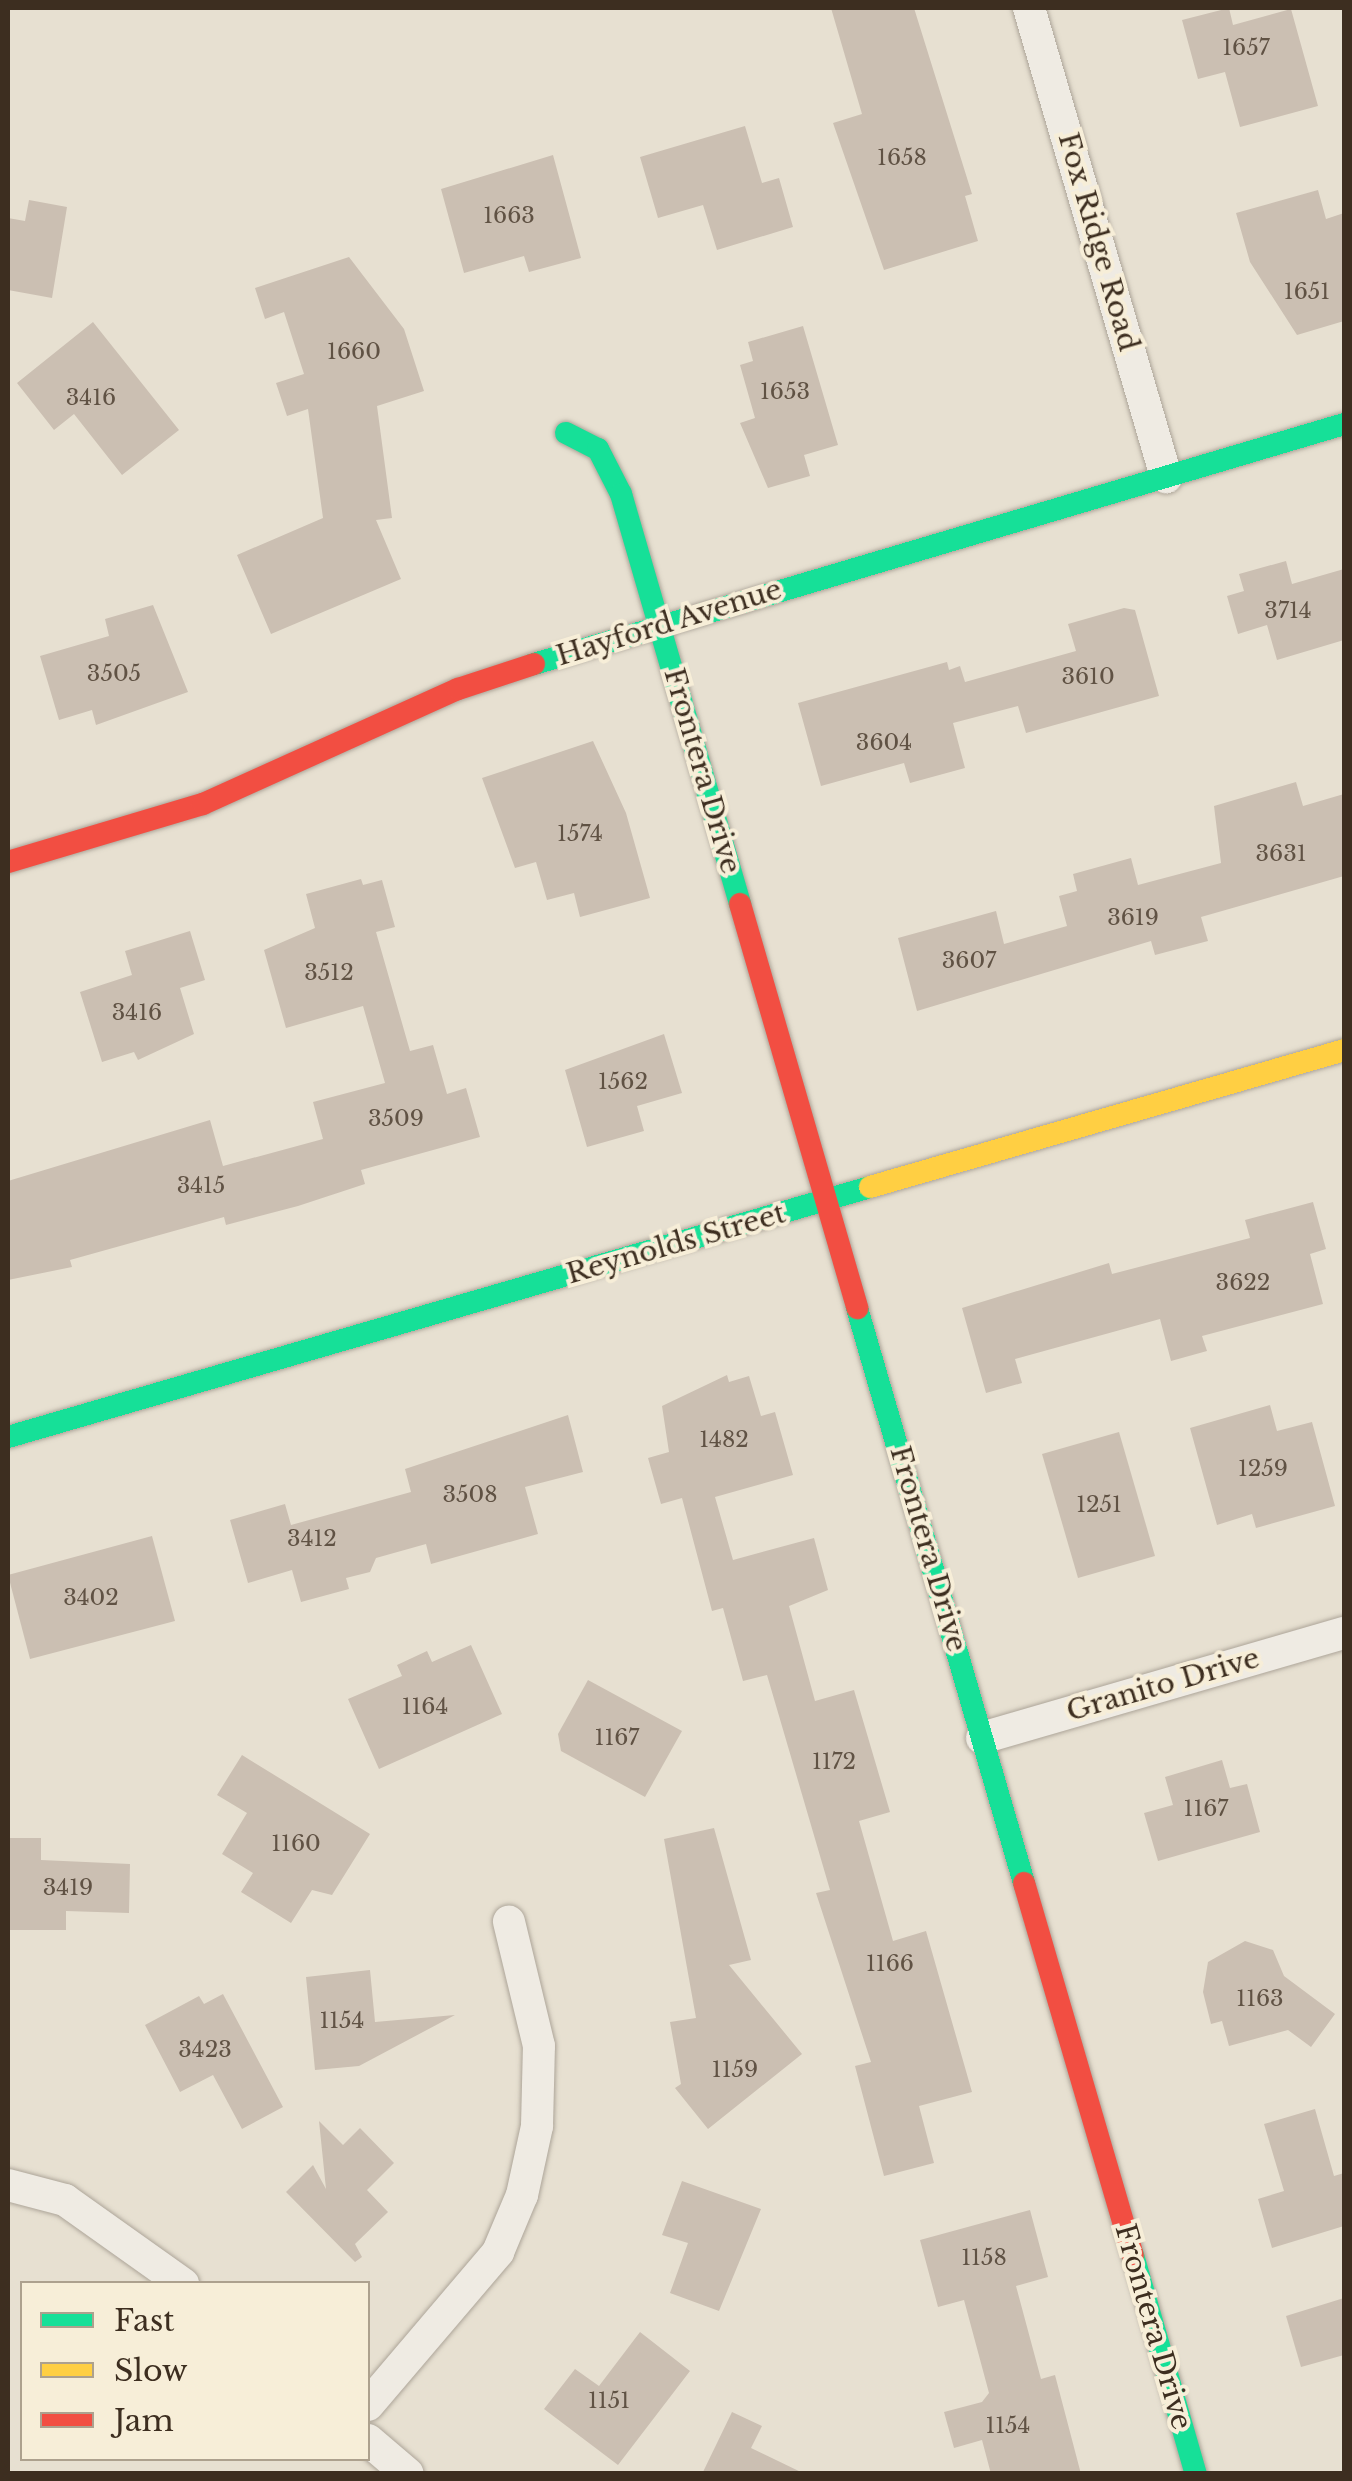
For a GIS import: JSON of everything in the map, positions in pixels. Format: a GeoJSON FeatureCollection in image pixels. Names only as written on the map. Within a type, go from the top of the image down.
{"type":"FeatureCollection","features":[{"type":"Feature","properties":{"kind":"street","name":"Fox Ridge Road"},"geometry":{"type":"LineString","coordinates":[[1030,8],[1166,477]]}},
{"type":"Feature","properties":{"kind":"street","name":"Hayford Avenue"},"geometry":{"type":"LineString","coordinates":[[8,862],[203,804],[458,689],[660,624],[1344,424]]}},
{"type":"Feature","properties":{"kind":"street","name":"Frontera Drive"},"geometry":{"type":"LineString","coordinates":[[566,433],[598,449],[622,494],[1196,2474]]}},
{"type":"Feature","properties":{"kind":"street","name":"Reynolds Street"},"geometry":{"type":"LineString","coordinates":[[8,1437],[1344,1050]]}},
{"type":"Feature","properties":{"kind":"street","name":"Granito Drive"},"geometry":{"type":"LineString","coordinates":[[982,1738],[1344,1633]]}},
{"type":"Feature","properties":{"kind":"street"},"geometry":{"type":"LineString","coordinates":[[370,2403],[498,2252],[522,2195],[536,2126],[539,2046],[509,1922]]}},
{"type":"Feature","properties":{"kind":"street"},"geometry":{"type":"LineString","coordinates":[[8,2185],[65,2200],[179,2281]]}},
{"type":"Feature","properties":{"kind":"street"},"geometry":{"type":"LineString","coordinates":[[370,2442],[408,2474]]}},
{"type":"Feature","properties":{"kind":"building"},"geometry":{"type":"Polygon","coordinates":[[[831,8],[914,8],[972,194],[965,196],[978,241],[884,270],[833,123],[862,114],[831,8]]]}},
{"type":"Feature","properties":{"kind":"building"},"geometry":{"type":"Polygon","coordinates":[[[1229,8],[1233,25],[1291,9],[1318,106],[1240,127],[1225,72],[1198,79],[1182,20],[1229,8]]]}},
{"type":"Feature","properties":{"kind":"building"},"geometry":{"type":"Polygon","coordinates":[[[745,126],[762,183],[779,178],[793,227],[717,250],[703,205],[658,218],[640,157],[745,126]]]}},
{"type":"Feature","properties":{"kind":"building"},"geometry":{"type":"Polygon","coordinates":[[[553,155],[581,258],[529,272],[524,256],[464,273],[441,189],[553,155]]]}},
{"type":"Feature","properties":{"kind":"building"},"geometry":{"type":"Polygon","coordinates":[[[1318,190],[1326,219],[1344,213],[1344,321],[1297,335],[1250,262],[1236,213],[1318,190]]]}},
{"type":"Feature","properties":{"kind":"building"},"geometry":{"type":"Polygon","coordinates":[[[29,200],[67,207],[52,298],[8,290],[8,218],[25,221],[29,200]]]}},
{"type":"Feature","properties":{"kind":"building"},"geometry":{"type":"Polygon","coordinates":[[[349,257],[404,329],[424,391],[377,406],[392,518],[376,520],[401,579],[271,634],[237,555],[323,518],[308,409],[287,416],[276,383],[304,374],[284,312],[265,319],[255,288],[349,257]]]}},
{"type":"Feature","properties":{"kind":"building"},"geometry":{"type":"Polygon","coordinates":[[[93,322],[179,430],[122,475],[74,414],[54,430],[17,383],[93,322]]]}},
{"type":"Feature","properties":{"kind":"building"},"geometry":{"type":"Polygon","coordinates":[[[803,326],[838,445],[804,455],[810,476],[768,488],[740,423],[755,418],[740,365],[753,361],[748,342],[803,326]]]}},
{"type":"Feature","properties":{"kind":"building"},"geometry":{"type":"Polygon","coordinates":[[[1286,561],[1292,584],[1344,569],[1344,640],[1277,660],[1267,625],[1238,634],[1227,596],[1244,591],[1239,574],[1286,561]]]}},
{"type":"Feature","properties":{"kind":"building"},"geometry":{"type":"Polygon","coordinates":[[[153,605],[188,692],[96,725],[92,710],[59,720],[40,656],[109,636],[105,619],[153,605]]]}},
{"type":"Feature","properties":{"kind":"building"},"geometry":{"type":"Polygon","coordinates":[[[1124,608],[1135,610],[1159,696],[1026,733],[1018,706],[953,723],[965,768],[910,783],[904,763],[821,786],[798,703],[947,662],[949,670],[960,666],[965,682],[1076,651],[1068,624],[1124,608]]]}},
{"type":"Feature","properties":{"kind":"building"},"geometry":{"type":"Polygon","coordinates":[[[593,741],[626,813],[650,898],[580,917],[574,893],[547,900],[536,862],[515,868],[482,778],[593,741]]]}},
{"type":"Feature","properties":{"kind":"building"},"geometry":{"type":"Polygon","coordinates":[[[1296,782],[1303,806],[1344,794],[1344,876],[1201,917],[1208,941],[1155,955],[1151,941],[917,1011],[898,938],[996,911],[1004,944],[1067,926],[1059,896],[1077,891],[1073,874],[1131,858],[1138,885],[1221,863],[1214,806],[1296,782]]]}},
{"type":"Feature","properties":{"kind":"building"},"geometry":{"type":"Polygon","coordinates":[[[361,879],[363,885],[382,880],[395,927],[376,932],[410,1051],[433,1045],[447,1094],[466,1088],[480,1137],[361,1170],[365,1184],[298,1206],[226,1225],[224,1217],[70,1260],[72,1267],[8,1280],[8,1181],[210,1120],[223,1166],[323,1139],[313,1102],[385,1083],[363,1006],[286,1028],[264,950],[315,928],[306,894],[361,879]]]}},
{"type":"Feature","properties":{"kind":"building"},"geometry":{"type":"Polygon","coordinates":[[[190,931],[205,980],[180,988],[194,1034],[138,1060],[134,1052],[102,1062],[80,992],[132,975],[125,951],[190,931]]]}},
{"type":"Feature","properties":{"kind":"building"},"geometry":{"type":"Polygon","coordinates":[[[664,1034],[682,1093],[637,1106],[644,1131],[587,1147],[565,1070],[664,1034]]]}},
{"type":"Feature","properties":{"kind":"building"},"geometry":{"type":"Polygon","coordinates":[[[1313,1202],[1326,1249],[1310,1254],[1323,1304],[1202,1336],[1207,1351],[1171,1361],[1160,1319],[1015,1359],[1022,1383],[986,1393],[962,1308],[1109,1263],[1112,1274],[1250,1238],[1245,1220],[1313,1202]]]}},
{"type":"Feature","properties":{"kind":"building"},"geometry":{"type":"Polygon","coordinates":[[[727,1375],[729,1382],[749,1376],[761,1416],[775,1412],[793,1475],[715,1497],[733,1560],[814,1538],[828,1590],[789,1606],[815,1701],[854,1690],[890,1812],[859,1821],[893,1941],[926,1931],[972,2092],[919,2106],[934,2163],[884,2176],[855,2066],[871,2062],[816,1893],[830,1890],[767,1675],[743,1681],[723,1608],[712,1611],[682,1498],[661,1504],[648,1458],[669,1452],[662,1406],[727,1375]]]}},
{"type":"Feature","properties":{"kind":"building"},"geometry":{"type":"Polygon","coordinates":[[[1270,1405],[1277,1431],[1312,1422],[1335,1506],[1256,1528],[1252,1514],[1217,1525],[1190,1428],[1270,1405]]]}},
{"type":"Feature","properties":{"kind":"building"},"geometry":{"type":"Polygon","coordinates":[[[568,1415],[583,1472],[525,1487],[538,1534],[431,1564],[426,1544],[376,1558],[370,1572],[346,1578],[349,1589],[301,1602],[292,1570],[248,1583],[230,1520],[285,1504],[291,1525],[411,1492],[405,1469],[568,1415]]]}},
{"type":"Feature","properties":{"kind":"building"},"geometry":{"type":"Polygon","coordinates":[[[1119,1432],[1155,1556],[1078,1578],[1042,1454],[1119,1432]]]}},
{"type":"Feature","properties":{"kind":"building"},"geometry":{"type":"Polygon","coordinates":[[[152,1536],[175,1621],[30,1659],[8,1575],[152,1536]]]}},
{"type":"Feature","properties":{"kind":"building"},"geometry":{"type":"Polygon","coordinates":[[[471,1645],[502,1714],[379,1769],[348,1699],[402,1676],[397,1665],[427,1651],[432,1662],[471,1645]]]}},
{"type":"Feature","properties":{"kind":"building"},"geometry":{"type":"Polygon","coordinates":[[[588,1680],[682,1731],[645,1797],[561,1751],[558,1734],[588,1680]]]}},
{"type":"Feature","properties":{"kind":"building"},"geometry":{"type":"Polygon","coordinates":[[[242,1755],[370,1834],[332,1895],[312,1890],[291,1923],[241,1892],[253,1873],[222,1854],[247,1813],[217,1795],[242,1755]]]}},
{"type":"Feature","properties":{"kind":"building"},"geometry":{"type":"Polygon","coordinates":[[[1222,1760],[1230,1788],[1247,1784],[1260,1832],[1158,1861],[1144,1813],[1173,1805],[1165,1777],[1222,1760]]]}},
{"type":"Feature","properties":{"kind":"building"},"geometry":{"type":"Polygon","coordinates":[[[714,1828],[751,1960],[729,1965],[802,2054],[708,2129],[675,2088],[681,2084],[670,2022],[696,2018],[664,1839],[714,1828]]]}},
{"type":"Feature","properties":{"kind":"building"},"geometry":{"type":"Polygon","coordinates":[[[8,1838],[41,1838],[41,1860],[130,1864],[129,1913],[66,1911],[66,1930],[8,1930],[8,1838]]]}},
{"type":"Feature","properties":{"kind":"building"},"geometry":{"type":"Polygon","coordinates":[[[1245,1941],[1273,1950],[1284,1976],[1335,2014],[1311,2047],[1288,2030],[1229,2046],[1222,2021],[1211,2024],[1203,1992],[1208,1962],[1245,1941]]]}},
{"type":"Feature","properties":{"kind":"building"},"geometry":{"type":"Polygon","coordinates":[[[370,1970],[375,2022],[455,2015],[359,2066],[315,2070],[306,1977],[370,1970]]]}},
{"type":"Feature","properties":{"kind":"building"},"geometry":{"type":"Polygon","coordinates":[[[223,1994],[283,2107],[242,2129],[213,2075],[180,2092],[145,2025],[199,1996],[204,2004],[223,1994]]]}},
{"type":"Feature","properties":{"kind":"building"},"geometry":{"type":"Polygon","coordinates":[[[1315,2109],[1334,2176],[1344,2173],[1344,2226],[1272,2248],[1258,2199],[1284,2191],[1264,2124],[1315,2109]]]}},
{"type":"Feature","properties":{"kind":"building"},"geometry":{"type":"Polygon","coordinates":[[[319,2121],[343,2145],[360,2128],[394,2163],[367,2190],[388,2212],[355,2244],[362,2257],[355,2262],[286,2192],[313,2165],[326,2189],[319,2121]]]}},
{"type":"Feature","properties":{"kind":"building"},"geometry":{"type":"Polygon","coordinates":[[[682,2181],[761,2209],[719,2311],[670,2293],[688,2243],[662,2235],[682,2181]]]}},
{"type":"Feature","properties":{"kind":"building"},"geometry":{"type":"Polygon","coordinates":[[[1030,2210],[1048,2277],[1016,2286],[1041,2379],[1055,2375],[1081,2474],[991,2474],[982,2440],[954,2448],[944,2412],[982,2402],[989,2393],[964,2300],[938,2307],[920,2240],[1030,2210]]]}},
{"type":"Feature","properties":{"kind":"building"},"geometry":{"type":"Polygon","coordinates":[[[1344,2298],[1344,2355],[1301,2367],[1286,2316],[1344,2298]]]}},
{"type":"Feature","properties":{"kind":"building"},"geometry":{"type":"Polygon","coordinates":[[[640,2332],[690,2371],[618,2465],[544,2409],[575,2369],[599,2386],[640,2332]]]}},
{"type":"Feature","properties":{"kind":"building"},"geometry":{"type":"Polygon","coordinates":[[[732,2412],[762,2426],[751,2448],[805,2474],[702,2474],[732,2412]]]}},
{"type":"Feature","properties":{"kind":"traffic: fast"},"geometry":{"type":"LineString","coordinates":[[534,664],[1344,424]]}},
{"type":"Feature","properties":{"kind":"traffic: fast"},"geometry":{"type":"LineString","coordinates":[[566,433],[598,449],[621,494],[740,904]]}},
{"type":"Feature","properties":{"kind":"traffic: fast"},"geometry":{"type":"LineString","coordinates":[[8,1437],[870,1187]]}},
{"type":"Feature","properties":{"kind":"traffic: fast"},"geometry":{"type":"LineString","coordinates":[[857,1308],[1024,1883]]}},
{"type":"Feature","properties":{"kind":"traffic: fast"},"geometry":{"type":"LineString","coordinates":[[1133,2255],[1196,2474]]}},
{"type":"Feature","properties":{"kind":"traffic: slow"},"geometry":{"type":"LineString","coordinates":[[870,1187],[1344,1050]]}},
{"type":"Feature","properties":{"kind":"traffic: jam"},"geometry":{"type":"LineString","coordinates":[[8,862],[203,804],[458,689],[534,664]]}},
{"type":"Feature","properties":{"kind":"traffic: jam"},"geometry":{"type":"LineString","coordinates":[[740,904],[857,1308]]}},
{"type":"Feature","properties":{"kind":"traffic: jam"},"geometry":{"type":"LineString","coordinates":[[1024,1883],[1133,2255]]}}]}
